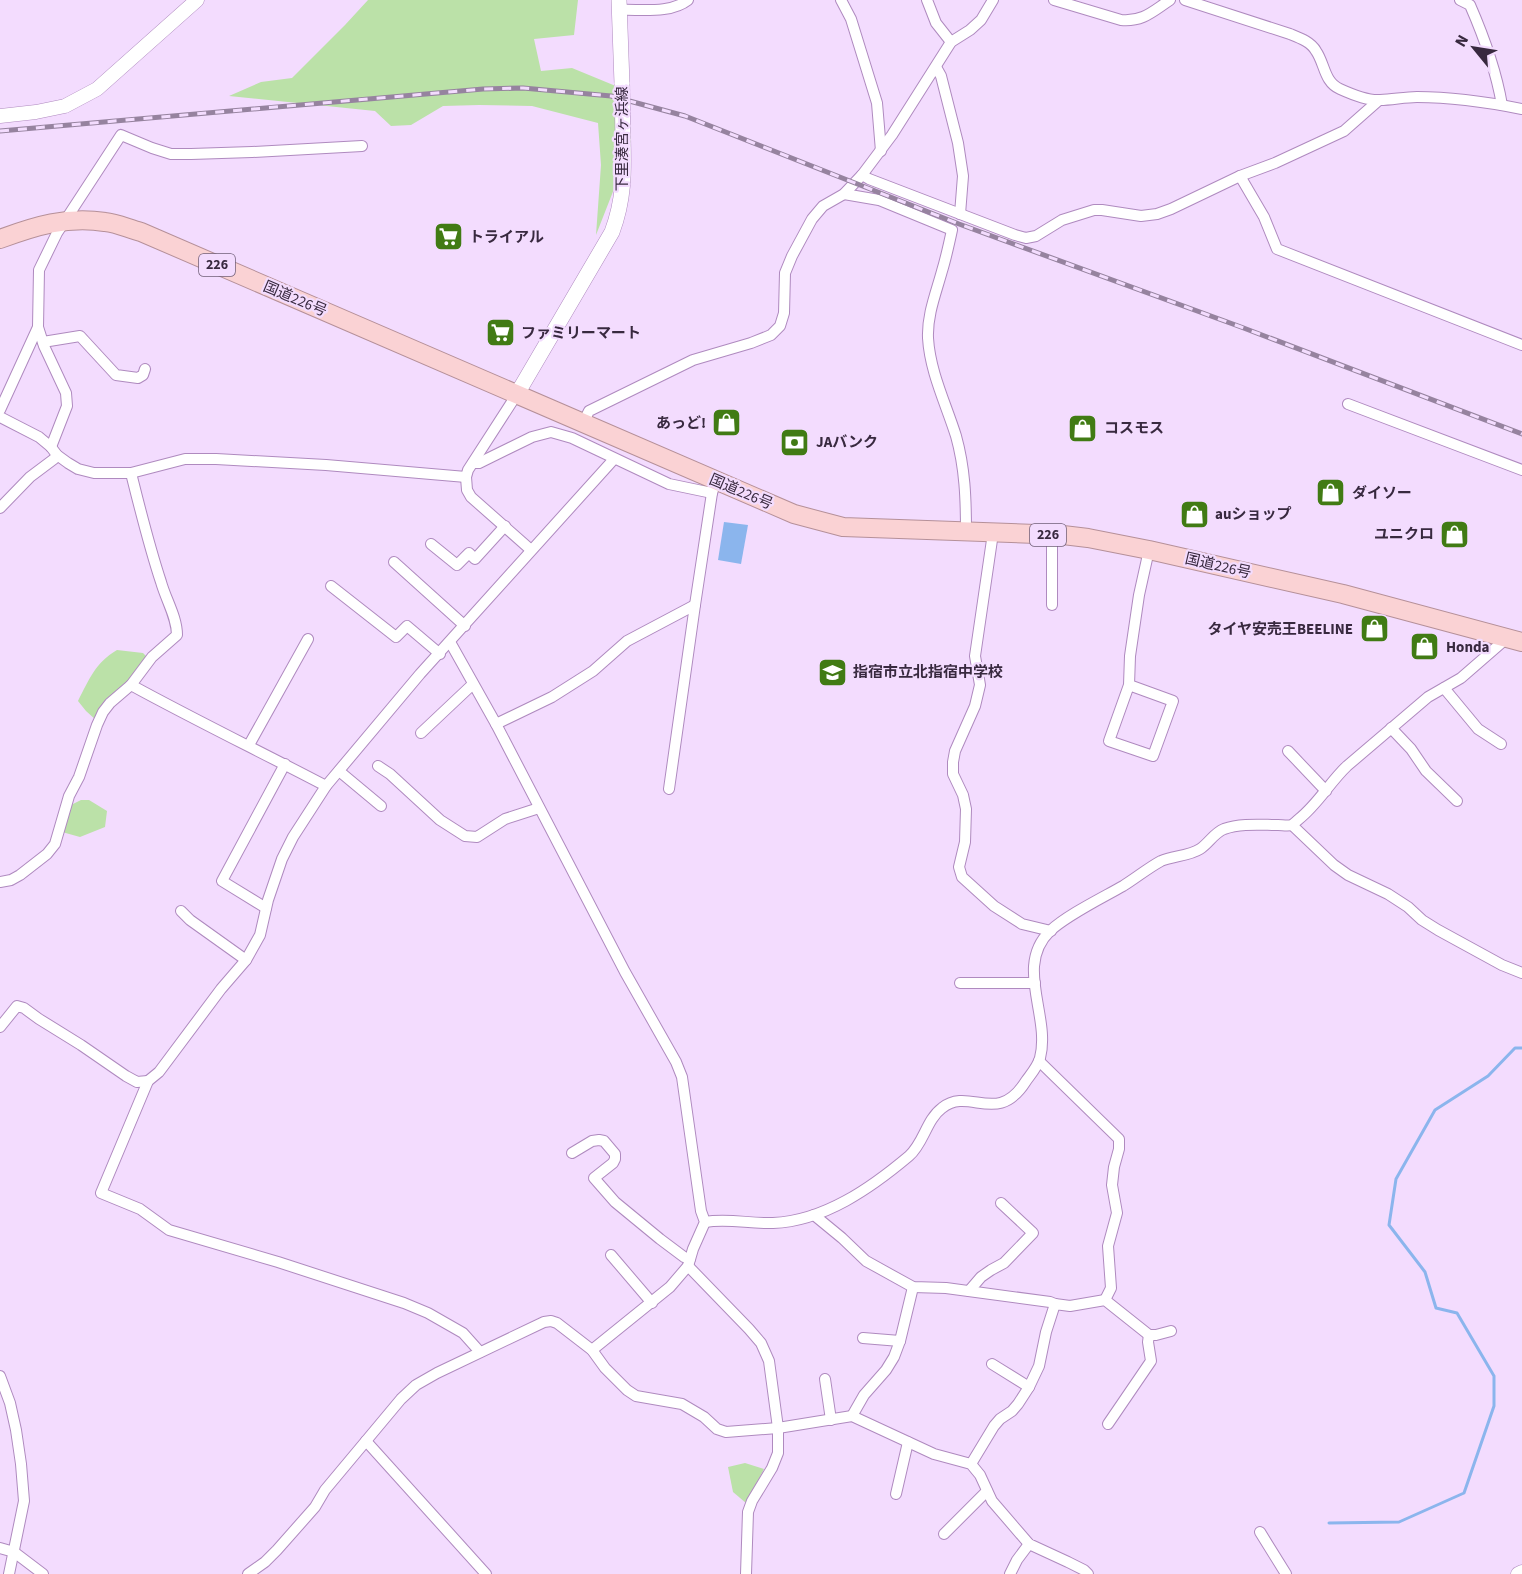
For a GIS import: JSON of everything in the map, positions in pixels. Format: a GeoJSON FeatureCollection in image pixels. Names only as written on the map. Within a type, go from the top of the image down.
{"type":"FeatureCollection","features":[{"type":"Feature","properties":{"kind":"highway","name":"国道226号"},"geometry":{"type":"LineString","coordinates":[[0,238],[37,226],[66,220],[106,222],[141,232],[583,423],[714,487],[794,514],[843,527],[1088,538],[1343,594],[1518,640]]}},
{"type":"Feature","properties":{"kind":"main road","name":"下里湊宮ヶ浜線"},"geometry":{"type":"LineString","coordinates":[[517,394],[617,220],[624,180],[619,5]]}},
{"type":"Feature","properties":{"kind":"street"},"geometry":{"type":"LineString","coordinates":[[3,116],[64,106],[97,89],[197,0]]}},
{"type":"Feature","properties":{"kind":"street"},"geometry":{"type":"LineString","coordinates":[[619,5],[670,9],[688,0]]}},
{"type":"Feature","properties":{"kind":"street"},"geometry":{"type":"LineString","coordinates":[[841,0],[851,19],[875,93],[881,151]]}},
{"type":"Feature","properties":{"kind":"street"},"geometry":{"type":"LineString","coordinates":[[927,0],[936,23],[951,42]]}},
{"type":"Feature","properties":{"kind":"street"},"geometry":{"type":"LineString","coordinates":[[583,423],[589,411],[693,360],[771,335],[780,326],[784,313],[785,273],[812,219],[823,207],[844,194],[862,175],[881,151],[951,42],[981,20],[993,0]]}},
{"type":"Feature","properties":{"kind":"street"},"geometry":{"type":"LineString","coordinates":[[1054,0],[1131,21],[1147,16],[1170,0]]}},
{"type":"Feature","properties":{"kind":"street"},"geometry":{"type":"LineString","coordinates":[[1185,0],[1302,39],[1317,52],[1329,81],[1335,87],[1359,96],[1378,101],[1414,96],[1460,99],[1522,108]]}},
{"type":"Feature","properties":{"kind":"street"},"geometry":{"type":"LineString","coordinates":[[1460,0],[1470,4],[1480,26],[1492,62],[1502,105]]}},
{"type":"Feature","properties":{"kind":"street"},"geometry":{"type":"LineString","coordinates":[[936,68],[958,143],[963,176],[960,214]]}},
{"type":"Feature","properties":{"kind":"street"},"geometry":{"type":"LineString","coordinates":[[862,175],[1026,238],[1036,236],[1062,220],[1094,210],[1110,210],[1132,215],[1157,214],[1171,209],[1344,131],[1378,101]]}},
{"type":"Feature","properties":{"kind":"street"},"geometry":{"type":"LineString","coordinates":[[0,508],[30,477],[54,459],[54,451],[67,406],[66,393],[38,327],[39,270],[57,233],[121,135],[171,154],[362,146]]}},
{"type":"Feature","properties":{"kind":"street"},"geometry":{"type":"LineString","coordinates":[[1240,176],[1264,217],[1277,249],[1522,345]]}},
{"type":"Feature","properties":{"kind":"street"},"geometry":{"type":"LineString","coordinates":[[844,194],[879,200],[952,230],[933,302],[928,337],[934,371],[956,436],[963,465],[966,532]]}},
{"type":"Feature","properties":{"kind":"street"},"geometry":{"type":"LineString","coordinates":[[0,410],[38,327]]}},
{"type":"Feature","properties":{"kind":"street"},"geometry":{"type":"LineString","coordinates":[[43,342],[80,336],[116,375],[138,378],[143,375],[145,369]]}},
{"type":"Feature","properties":{"kind":"street"},"geometry":{"type":"LineString","coordinates":[[517,394],[473,463],[466,477],[467,490],[471,497],[531,550]]}},
{"type":"Feature","properties":{"kind":"street"},"geometry":{"type":"LineString","coordinates":[[1348,404],[1522,470]]}},
{"type":"Feature","properties":{"kind":"street"},"geometry":{"type":"LineString","coordinates":[[0,417],[39,437],[78,469],[94,473],[131,473],[185,459],[216,459],[326,465],[466,477]]}},
{"type":"Feature","properties":{"kind":"street"},"geometry":{"type":"LineString","coordinates":[[473,463],[479,463],[538,434],[551,432],[572,438],[669,484],[714,487],[669,789]]}},
{"type":"Feature","properties":{"kind":"street"},"geometry":{"type":"LineString","coordinates":[[480,1352],[463,1333],[429,1313],[278,1262],[169,1230],[140,1209],[101,1192],[148,1081],[159,1072],[220,989],[246,960],[260,935],[266,908],[286,852],[326,786],[531,550],[614,459]]}},
{"type":"Feature","properties":{"kind":"street"},"geometry":{"type":"LineString","coordinates":[[0,882],[20,875],[47,854],[55,844],[69,796],[79,777],[100,719],[110,703],[131,685],[152,657],[177,635],[177,624],[157,571],[131,473]]}},
{"type":"Feature","properties":{"kind":"street"},"geometry":{"type":"LineString","coordinates":[[432,544],[457,565],[469,553],[476,559],[505,526]]}},
{"type":"Feature","properties":{"kind":"street"},"geometry":{"type":"LineString","coordinates":[[993,533],[975,656],[980,685],[975,706],[957,745],[953,762],[953,774],[963,795],[966,809],[965,842],[959,867],[962,877],[994,906],[1022,924],[1051,931]]}},
{"type":"Feature","properties":{"kind":"street"},"geometry":{"type":"LineString","coordinates":[[1052,535],[1052,605]]}},
{"type":"Feature","properties":{"kind":"street"},"geometry":{"type":"LineString","coordinates":[[1129,685],[1173,701],[1153,756],[1109,741],[1129,685],[1130,656],[1139,595],[1149,550]]}},
{"type":"Feature","properties":{"kind":"street"},"geometry":{"type":"LineString","coordinates":[[394,562],[465,626]]}},
{"type":"Feature","properties":{"kind":"street"},"geometry":{"type":"LineString","coordinates":[[331,586],[396,637],[407,626],[440,654]]}},
{"type":"Feature","properties":{"kind":"street"},"geometry":{"type":"LineString","coordinates":[[496,724],[552,697],[593,671],[627,641],[695,605]]}},
{"type":"Feature","properties":{"kind":"street"},"geometry":{"type":"LineString","coordinates":[[249,745],[308,639]]}},
{"type":"Feature","properties":{"kind":"street"},"geometry":{"type":"LineString","coordinates":[[705,1222],[729,1220],[770,1223],[814,1215],[845,1202],[892,1170],[917,1148],[933,1118],[943,1107],[953,1102],[965,1101],[995,1105],[1019,1092],[1039,1061],[1042,1034],[1033,973],[1038,950],[1043,939],[1051,931],[1068,918],[1162,861],[1199,850],[1214,835],[1225,829],[1248,825],[1292,825],[1308,812],[1336,776],[1428,697],[1518,640]]}},
{"type":"Feature","properties":{"kind":"street"},"geometry":{"type":"LineString","coordinates":[[450,642],[496,724],[682,1077],[705,1222],[689,1263],[670,1287],[592,1350]]}},
{"type":"Feature","properties":{"kind":"street"},"geometry":{"type":"LineString","coordinates":[[421,733],[473,684]]}},
{"type":"Feature","properties":{"kind":"street"},"geometry":{"type":"LineString","coordinates":[[131,685],[326,786]]}},
{"type":"Feature","properties":{"kind":"street"},"geometry":{"type":"LineString","coordinates":[[1444,688],[1478,729],[1501,744]]}},
{"type":"Feature","properties":{"kind":"street"},"geometry":{"type":"LineString","coordinates":[[1391,728],[1411,749],[1426,771],[1456,801]]}},
{"type":"Feature","properties":{"kind":"street"},"geometry":{"type":"LineString","coordinates":[[1288,751],[1326,791]]}},
{"type":"Feature","properties":{"kind":"street"},"geometry":{"type":"LineString","coordinates":[[266,908],[222,880],[285,764]]}},
{"type":"Feature","properties":{"kind":"street"},"geometry":{"type":"LineString","coordinates":[[378,766],[390,774],[440,820],[465,836],[477,837],[505,819],[539,808]]}},
{"type":"Feature","properties":{"kind":"street"},"geometry":{"type":"LineString","coordinates":[[339,771],[381,806]]}},
{"type":"Feature","properties":{"kind":"street"},"geometry":{"type":"LineString","coordinates":[[1292,825],[1334,865],[1348,875],[1388,894],[1438,930],[1502,965],[1522,973]]}},
{"type":"Feature","properties":{"kind":"street"},"geometry":{"type":"LineString","coordinates":[[182,911],[190,920],[246,960]]}},
{"type":"Feature","properties":{"kind":"street"},"geometry":{"type":"LineString","coordinates":[[960,983],[1035,983]]}},
{"type":"Feature","properties":{"kind":"street"},"geometry":{"type":"LineString","coordinates":[[0,1027],[17,1006],[24,1008],[126,1076],[137,1082],[148,1081]]}},
{"type":"Feature","properties":{"kind":"street"},"geometry":{"type":"LineString","coordinates":[[1039,1061],[1119,1139],[1112,1185],[1117,1213],[1108,1246],[1111,1288],[1105,1300]]}},
{"type":"Feature","properties":{"kind":"street"},"geometry":{"type":"LineString","coordinates":[[572,1153],[592,1141],[604,1141],[615,1154],[615,1159],[594,1178],[615,1202],[684,1257],[761,1343],[769,1361],[778,1428],[778,1453],[748,1512],[746,1574]]}},
{"type":"Feature","properties":{"kind":"street"},"geometry":{"type":"LineString","coordinates":[[969,1291],[981,1277],[1004,1263],[1033,1233],[1001,1203]]}},
{"type":"Feature","properties":{"kind":"street"},"geometry":{"type":"LineString","coordinates":[[814,1215],[843,1238],[866,1262],[913,1287],[946,1288],[1050,1302],[1055,1305],[1070,1306],[1105,1300],[1149,1335],[1171,1331]]}},
{"type":"Feature","properties":{"kind":"street"},"geometry":{"type":"LineString","coordinates":[[611,1255],[652,1303]]}},
{"type":"Feature","properties":{"kind":"street"},"geometry":{"type":"LineString","coordinates":[[852,1416],[864,1395],[894,1357],[913,1287]]}},
{"type":"Feature","properties":{"kind":"street"},"geometry":{"type":"LineString","coordinates":[[971,1464],[994,1426],[1018,1404],[1029,1387],[1039,1366],[1046,1332],[1055,1305]]}},
{"type":"Feature","properties":{"kind":"street"},"geometry":{"type":"LineString","coordinates":[[248,1574],[277,1550],[315,1507],[325,1490],[401,1399],[416,1385],[480,1352],[544,1322],[551,1321],[557,1323],[592,1350],[621,1385],[636,1396],[682,1404],[704,1417],[717,1429],[726,1432],[778,1428],[852,1416],[943,1457],[971,1464],[980,1475],[992,1502],[1029,1544],[1088,1574]]}},
{"type":"Feature","properties":{"kind":"street"},"geometry":{"type":"LineString","coordinates":[[1108,1425],[1151,1361],[1149,1335]]}},
{"type":"Feature","properties":{"kind":"street"},"geometry":{"type":"LineString","coordinates":[[863,1338],[900,1341]]}},
{"type":"Feature","properties":{"kind":"street"},"geometry":{"type":"LineString","coordinates":[[993,1364],[1029,1387]]}},
{"type":"Feature","properties":{"kind":"street"},"geometry":{"type":"LineString","coordinates":[[0,1376],[10,1403],[21,1464],[24,1500],[9,1574]]}},
{"type":"Feature","properties":{"kind":"street"},"geometry":{"type":"LineString","coordinates":[[825,1379],[831,1420]]}},
{"type":"Feature","properties":{"kind":"street"},"geometry":{"type":"LineString","coordinates":[[366,1441],[486,1574]]}},
{"type":"Feature","properties":{"kind":"street"},"geometry":{"type":"LineString","coordinates":[[896,1494],[908,1442]]}},
{"type":"Feature","properties":{"kind":"street"},"geometry":{"type":"LineString","coordinates":[[944,1534],[987,1491]]}},
{"type":"Feature","properties":{"kind":"street"},"geometry":{"type":"LineString","coordinates":[[1260,1532],[1286,1574]]}},
{"type":"Feature","properties":{"kind":"street"},"geometry":{"type":"LineString","coordinates":[[1010,1574],[1029,1544]]}},
{"type":"Feature","properties":{"kind":"street"},"geometry":{"type":"LineString","coordinates":[[0,1548],[14,1552],[43,1574]]}},
{"type":"Feature","properties":{"kind":"green space"},"geometry":{"type":"Polygon","coordinates":[[[368,0],[578,0],[574,35],[534,39],[541,71],[572,68],[623,89],[614,189],[596,235],[601,165],[598,123],[532,106],[479,105],[443,106],[411,125],[391,126],[375,111],[229,96],[261,82],[292,78],[368,0]]]}},
{"type":"Feature","properties":{"kind":"green space"},"geometry":{"type":"Polygon","coordinates":[[[117,650],[143,653],[148,658],[96,720],[78,701],[98,666],[117,650]]]}},
{"type":"Feature","properties":{"kind":"green space"},"geometry":{"type":"Polygon","coordinates":[[[81,800],[89,800],[107,811],[105,827],[80,837],[62,832],[69,806],[81,800]]]}},
{"type":"Feature","properties":{"kind":"green space"},"geometry":{"type":"Polygon","coordinates":[[[745,1463],[764,1469],[746,1503],[733,1492],[728,1467],[745,1463]]]}},
{"type":"Feature","properties":{"kind":"water"},"geometry":{"type":"Polygon","coordinates":[[[724,522],[748,525],[741,564],[718,560],[724,522]]]}},
{"type":"Feature","properties":{"kind":"waterway"},"geometry":{"type":"LineString","coordinates":[[1329,1523],[1399,1522],[1464,1493],[1494,1406],[1494,1376],[1457,1313],[1436,1308],[1425,1272],[1389,1225],[1396,1179],[1435,1110],[1488,1076],[1515,1048],[1522,1048]]}},
{"type":"Feature","properties":{"kind":"railway"},"geometry":{"type":"LineString","coordinates":[[0,131],[483,89],[523,88],[611,96],[685,116],[959,224],[1241,327],[1522,434]]}},
{"type":"Feature","properties":{"kind":"place","name":"トライアル"},"geometry":{"type":"Point","coordinates":[448,237]}},
{"type":"Feature","properties":{"kind":"place","name":"ファミリーマート"},"geometry":{"type":"Point","coordinates":[500,333]}},
{"type":"Feature","properties":{"kind":"place","name":"あっど!"},"geometry":{"type":"Point","coordinates":[727,423]}},
{"type":"Feature","properties":{"kind":"place","name":"コスモス"},"geometry":{"type":"Point","coordinates":[1083,428]}},
{"type":"Feature","properties":{"kind":"place","name":"JAバンク"},"geometry":{"type":"Point","coordinates":[795,442]}},
{"type":"Feature","properties":{"kind":"place","name":"ダイソー"},"geometry":{"type":"Point","coordinates":[1331,493]}},
{"type":"Feature","properties":{"kind":"place","name":"auショップ"},"geometry":{"type":"Point","coordinates":[1194,514]}},
{"type":"Feature","properties":{"kind":"place","name":"ユニクロ"},"geometry":{"type":"Point","coordinates":[1455,534]}},
{"type":"Feature","properties":{"kind":"place","name":"タイヤ安売王BEELINE"},"geometry":{"type":"Point","coordinates":[1374,629]}},
{"type":"Feature","properties":{"kind":"place","name":"Honda"},"geometry":{"type":"Point","coordinates":[1425,647]}},
{"type":"Feature","properties":{"kind":"place","name":"指宿市立北指宿中学校"},"geometry":{"type":"Point","coordinates":[832,672]}}]}
